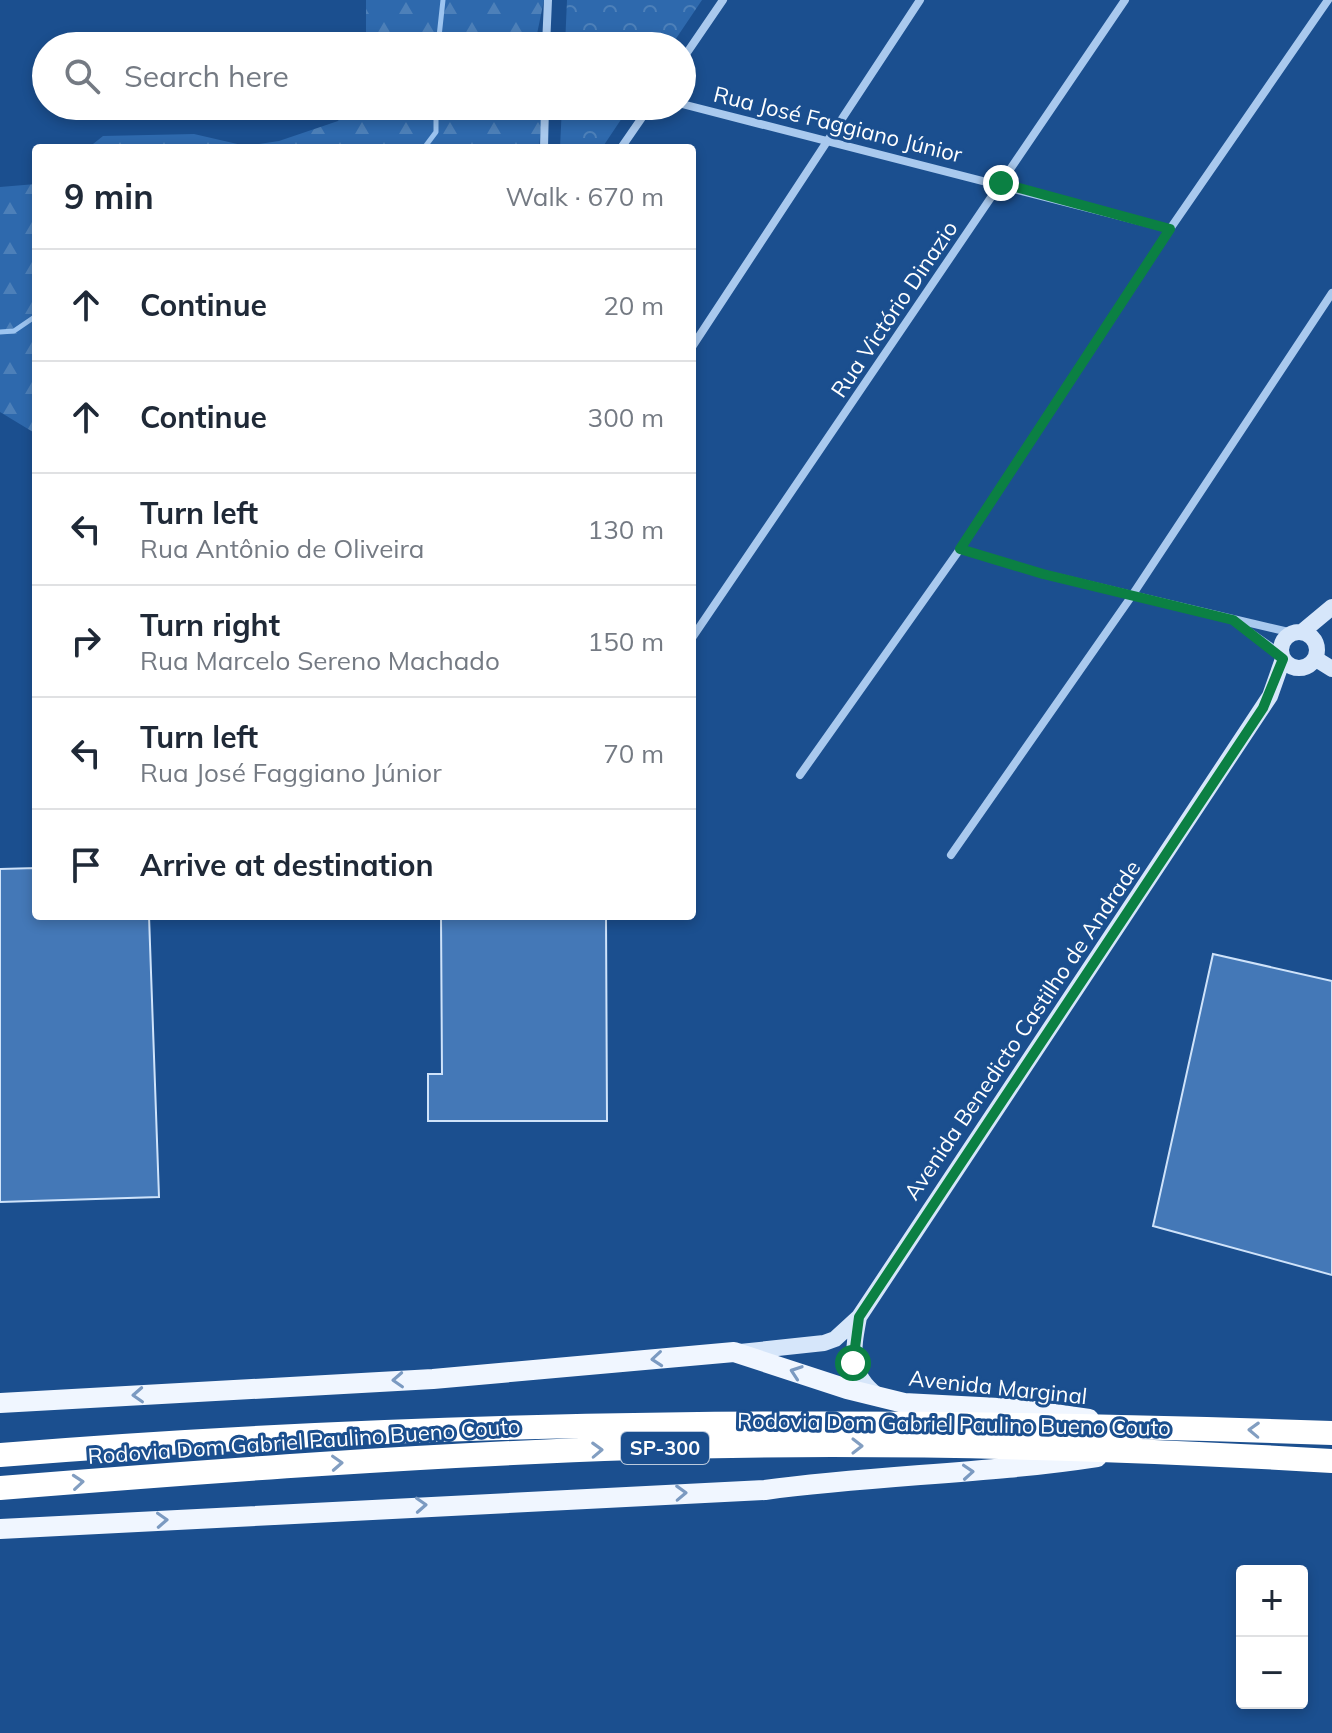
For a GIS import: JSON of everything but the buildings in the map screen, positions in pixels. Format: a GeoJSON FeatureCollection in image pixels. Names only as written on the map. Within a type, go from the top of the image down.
{"type":"FeatureCollection","features":[{"type":"Feature","properties":{"kind":"highway","name":"Rodovia Dom Gabriel Paulino Bueno Couto"},"geometry":{"type":"LineString","coordinates":[[0,1455],[209,1438],[454,1428],[772,1421],[1120,1425],[1332,1433]]}},
{"type":"Feature","properties":{"kind":"highway","name":"Rodovia Dom Gabriel Paulino Bueno Couto"},"geometry":{"type":"LineString","coordinates":[[0,1488],[207,1471],[637,1448],[915,1445],[1142,1451],[1332,1461]]}},
{"type":"Feature","properties":{"kind":"main road"},"geometry":{"type":"LineString","coordinates":[[1308,664],[1304,636],[1332,608]]}},
{"type":"Feature","properties":{"kind":"main road","name":"Avenida Benedicto Castilho de Andrade"},"geometry":{"type":"LineString","coordinates":[[1270,696],[1285,638],[1304,636]]}},
{"type":"Feature","properties":{"kind":"main road"},"geometry":{"type":"LineString","coordinates":[[1282,656],[1292,668],[1308,664],[1332,669]]}},
{"type":"Feature","properties":{"kind":"main road","name":"Avenida Benedicto Castilho de Andrade"},"geometry":{"type":"LineString","coordinates":[[734,1352],[824,1343],[835,1339],[859,1317],[1270,696],[1308,664]]}},
{"type":"Feature","properties":{"kind":"main road"},"geometry":{"type":"LineString","coordinates":[[859,1317],[853,1363],[859,1378],[878,1396]]}},
{"type":"Feature","properties":{"kind":"main road"},"geometry":{"type":"LineString","coordinates":[[0,1403],[433,1379],[734,1352]]}},
{"type":"Feature","properties":{"kind":"main road","name":"Avenida Marginal"},"geometry":{"type":"LineString","coordinates":[[734,1352],[878,1396],[931,1406],[1060,1413],[1120,1425]]}},
{"type":"Feature","properties":{"kind":"main road"},"geometry":{"type":"LineString","coordinates":[[0,1529],[765,1490],[835,1480],[1024,1468],[1142,1451]]}},
{"type":"Feature","properties":{"kind":"street"},"geometry":{"type":"LineString","coordinates":[[547,32],[548,0]]}},
{"type":"Feature","properties":{"kind":"street"},"geometry":{"type":"LineString","coordinates":[[696,40],[723,0]]}},
{"type":"Feature","properties":{"kind":"street"},"geometry":{"type":"LineString","coordinates":[[696,341],[920,0]]}},
{"type":"Feature","properties":{"kind":"street","name":"Rua Victório Dinazio"},"geometry":{"type":"LineString","coordinates":[[696,632],[1125,0]]}},
{"type":"Feature","properties":{"kind":"street"},"geometry":{"type":"LineString","coordinates":[[800,775],[960,549],[1170,229],[1328,0]]}},
{"type":"Feature","properties":{"kind":"street","name":"Rua José Faggiano Júnior"},"geometry":{"type":"LineString","coordinates":[[696,108],[1001,183],[1170,229]]}},
{"type":"Feature","properties":{"kind":"street"},"geometry":{"type":"LineString","coordinates":[[544,144],[545,120]]}},
{"type":"Feature","properties":{"kind":"street"},"geometry":{"type":"LineString","coordinates":[[624,144],[640,120]]}},
{"type":"Feature","properties":{"kind":"street"},"geometry":{"type":"LineString","coordinates":[[951,855],[1131,597],[1332,293]]}},
{"type":"Feature","properties":{"kind":"street"},"geometry":{"type":"LineString","coordinates":[[960,549],[1131,597],[1304,636]]}},
{"type":"Feature","properties":{"kind":"street"},"geometry":{"type":"LineString","coordinates":[[1233,620],[1282,656]]}},
{"type":"Feature","properties":{"kind":"green space"},"geometry":{"type":"Polygon","coordinates":[[[366,0],[544,0],[537,32],[366,32],[366,0]]]}},
{"type":"Feature","properties":{"kind":"green space"},"geometry":{"type":"Polygon","coordinates":[[[567,0],[702,0],[680,32],[566,32],[567,0]]]}},
{"type":"Feature","properties":{"kind":"green space"},"geometry":{"type":"Polygon","coordinates":[[[542,120],[539,144],[259,144],[279,141],[338,121],[542,120]]]}},
{"type":"Feature","properties":{"kind":"green space"},"geometry":{"type":"Polygon","coordinates":[[[561,120],[621,120],[605,144],[560,144],[561,120]]]}},
{"type":"Feature","properties":{"kind":"green space"},"geometry":{"type":"Polygon","coordinates":[[[194,134],[237,144],[93,144],[103,136],[194,134]]]}},
{"type":"Feature","properties":{"kind":"green space"},"geometry":{"type":"Polygon","coordinates":[[[32,184],[32,431],[0,412],[0,187],[32,184]]]}},
{"type":"Feature","properties":{"kind":"waterway"},"geometry":{"type":"LineString","coordinates":[[440,32],[443,0]]}},
{"type":"Feature","properties":{"kind":"waterway"},"geometry":{"type":"LineString","coordinates":[[427,144],[436,132],[436,120]]}},
{"type":"Feature","properties":{"kind":"waterway"},"geometry":{"type":"LineString","coordinates":[[0,332],[14,331],[32,319]]}},
{"type":"Feature","properties":{"kind":"route"},"geometry":{"type":"LineString","coordinates":[[853,1363],[859,1317],[921,1219],[1263,708],[1283,659],[1281,654],[1233,620],[1131,597],[960,549],[1170,229],[1001,183]]}}]}
